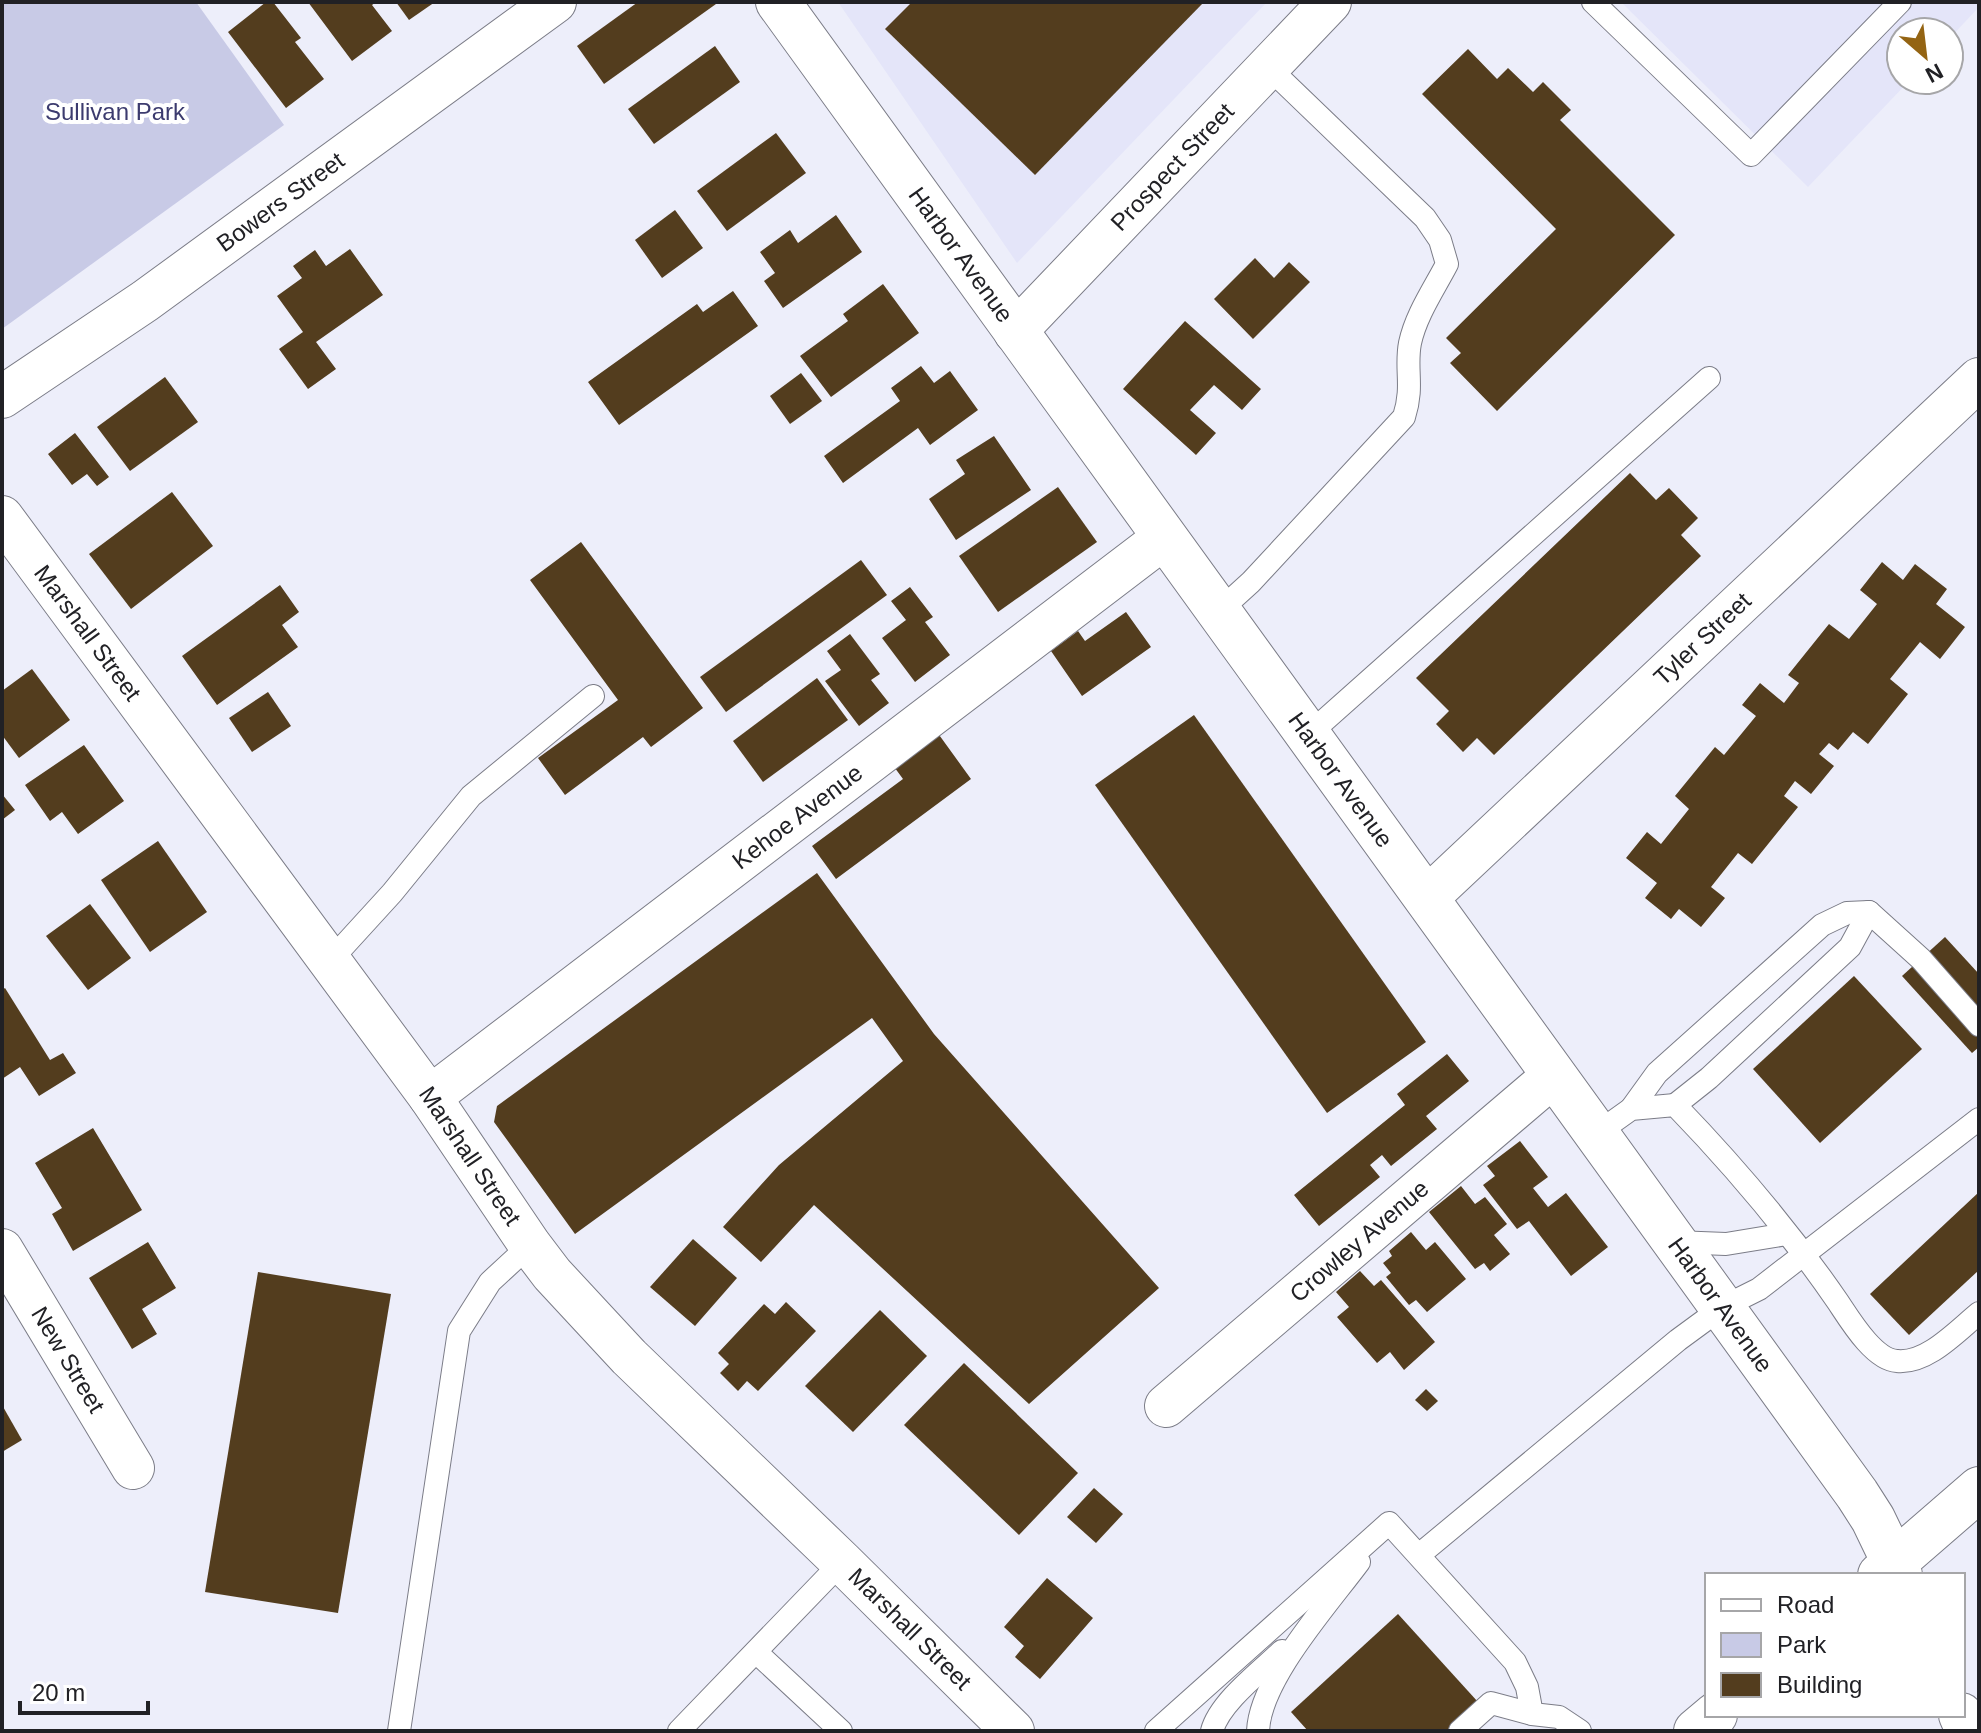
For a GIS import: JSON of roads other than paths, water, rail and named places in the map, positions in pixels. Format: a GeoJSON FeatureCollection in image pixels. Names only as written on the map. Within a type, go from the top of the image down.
{"type":"FeatureCollection","features":[{"type":"Feature","properties":{"kind":"street","name":"Bowers Street"},"geometry":{"type":"LineString","coordinates":[[2,397],[145,301],[555,2]]}},
{"type":"Feature","properties":{"kind":"street","name":"Harbor Avenue"},"geometry":{"type":"LineString","coordinates":[[778,2],[1857,1494],[1891,1571]]}},
{"type":"Feature","properties":{"kind":"street","name":"Prospect Street"},"geometry":{"type":"LineString","coordinates":[[1015,332],[1330,2]]}},
{"type":"Feature","properties":{"kind":"street","name":"Tyler Street"},"geometry":{"type":"LineString","coordinates":[[1427,898],[1979,379]]}},
{"type":"Feature","properties":{"kind":"street","name":"Marshall Street"},"geometry":{"type":"LineString","coordinates":[[2,517],[430,1097],[530,1245],[599,1327],[1013,1731]]}},
{"type":"Feature","properties":{"kind":"street","name":"Kehoe Avenue"},"geometry":{"type":"LineString","coordinates":[[430,1097],[1165,537]]}},
{"type":"Feature","properties":{"kind":"street","name":"Crowley Avenue"},"geometry":{"type":"LineString","coordinates":[[1166,1406],[1553,1076]]}},
{"type":"Feature","properties":{"kind":"street","name":"New Street"},"geometry":{"type":"LineString","coordinates":[[2,1250],[133,1468]]}},
{"type":"Feature","properties":{"kind":"street"},"geometry":{"type":"LineString","coordinates":[[1891,1571],[1974,1504]]}},
{"type":"Feature","properties":{"kind":"street"},"geometry":{"type":"LineString","coordinates":[[1696,1731],[1713,1717]]}},
{"type":"Feature","properties":{"kind":"lane"},"geometry":{"type":"LineString","coordinates":[[1593,2],[1751,155],[1900,2]]}},
{"type":"Feature","properties":{"kind":"lane"},"geometry":{"type":"LineString","coordinates":[[1218,612],[1251,582],[1404,417],[1411,397],[1409,346],[1417,320],[1447,264],[1440,240],[1425,218],[1269,68]]}},
{"type":"Feature","properties":{"kind":"lane"},"geometry":{"type":"LineString","coordinates":[[1308,735],[1709,378]]}},
{"type":"Feature","properties":{"kind":"lane"},"geometry":{"type":"LineString","coordinates":[[329,962],[392,893],[471,796],[593,696]]}},
{"type":"Feature","properties":{"kind":"lane"},"geometry":{"type":"LineString","coordinates":[[1631,1109],[1675,1105],[1709,1078],[1850,947],[1869,912]]}},
{"type":"Feature","properties":{"kind":"lane"},"geometry":{"type":"LineString","coordinates":[[1596,1134],[1631,1109],[1657,1073],[1822,925],[1847,913],[1869,912],[1921,959],[1979,1025]]}},
{"type":"Feature","properties":{"kind":"lane"},"geometry":{"type":"LineString","coordinates":[[1675,1105],[1805,1255],[1866,1341],[1893,1362],[1913,1361],[1947,1340],[1979,1313]]}},
{"type":"Feature","properties":{"kind":"lane"},"geometry":{"type":"LineString","coordinates":[[1419,1555],[1670,1347],[1723,1307],[1759,1289],[1979,1119]]}},
{"type":"Feature","properties":{"kind":"lane"},"geometry":{"type":"LineString","coordinates":[[1675,1242],[1726,1244],[1787,1234]]}},
{"type":"Feature","properties":{"kind":"lane"},"geometry":{"type":"LineString","coordinates":[[399,1731],[459,1331],[490,1282],[530,1245]]}},
{"type":"Feature","properties":{"kind":"lane"},"geometry":{"type":"LineString","coordinates":[[1389,1523],[1515,1662],[1527,1687],[1536,1722]]}},
{"type":"Feature","properties":{"kind":"lane"},"geometry":{"type":"LineString","coordinates":[[1258,1731],[1258,1719],[1271,1683],[1389,1523]]}},
{"type":"Feature","properties":{"kind":"lane"},"geometry":{"type":"LineString","coordinates":[[1156,1731],[1389,1523]]}},
{"type":"Feature","properties":{"kind":"lane"},"geometry":{"type":"LineString","coordinates":[[679,1731],[842,1562]]}},
{"type":"Feature","properties":{"kind":"lane"},"geometry":{"type":"LineString","coordinates":[[1212,1731],[1214,1721],[1243,1688],[1318,1617]]}},
{"type":"Feature","properties":{"kind":"lane"},"geometry":{"type":"LineString","coordinates":[[756,1652],[841,1731]]}},
{"type":"Feature","properties":{"kind":"lane"},"geometry":{"type":"LineString","coordinates":[[1460,1731],[1491,1703],[1536,1722]]}},
{"type":"Feature","properties":{"kind":"lane"},"geometry":{"type":"LineString","coordinates":[[1514,1731],[1559,1717],[1580,1731]]}},
{"type":"Feature","properties":{"kind":"park label","name":"Sullivan Park"},"geometry":{"type":"Point","coordinates":[115,112]}}]}
